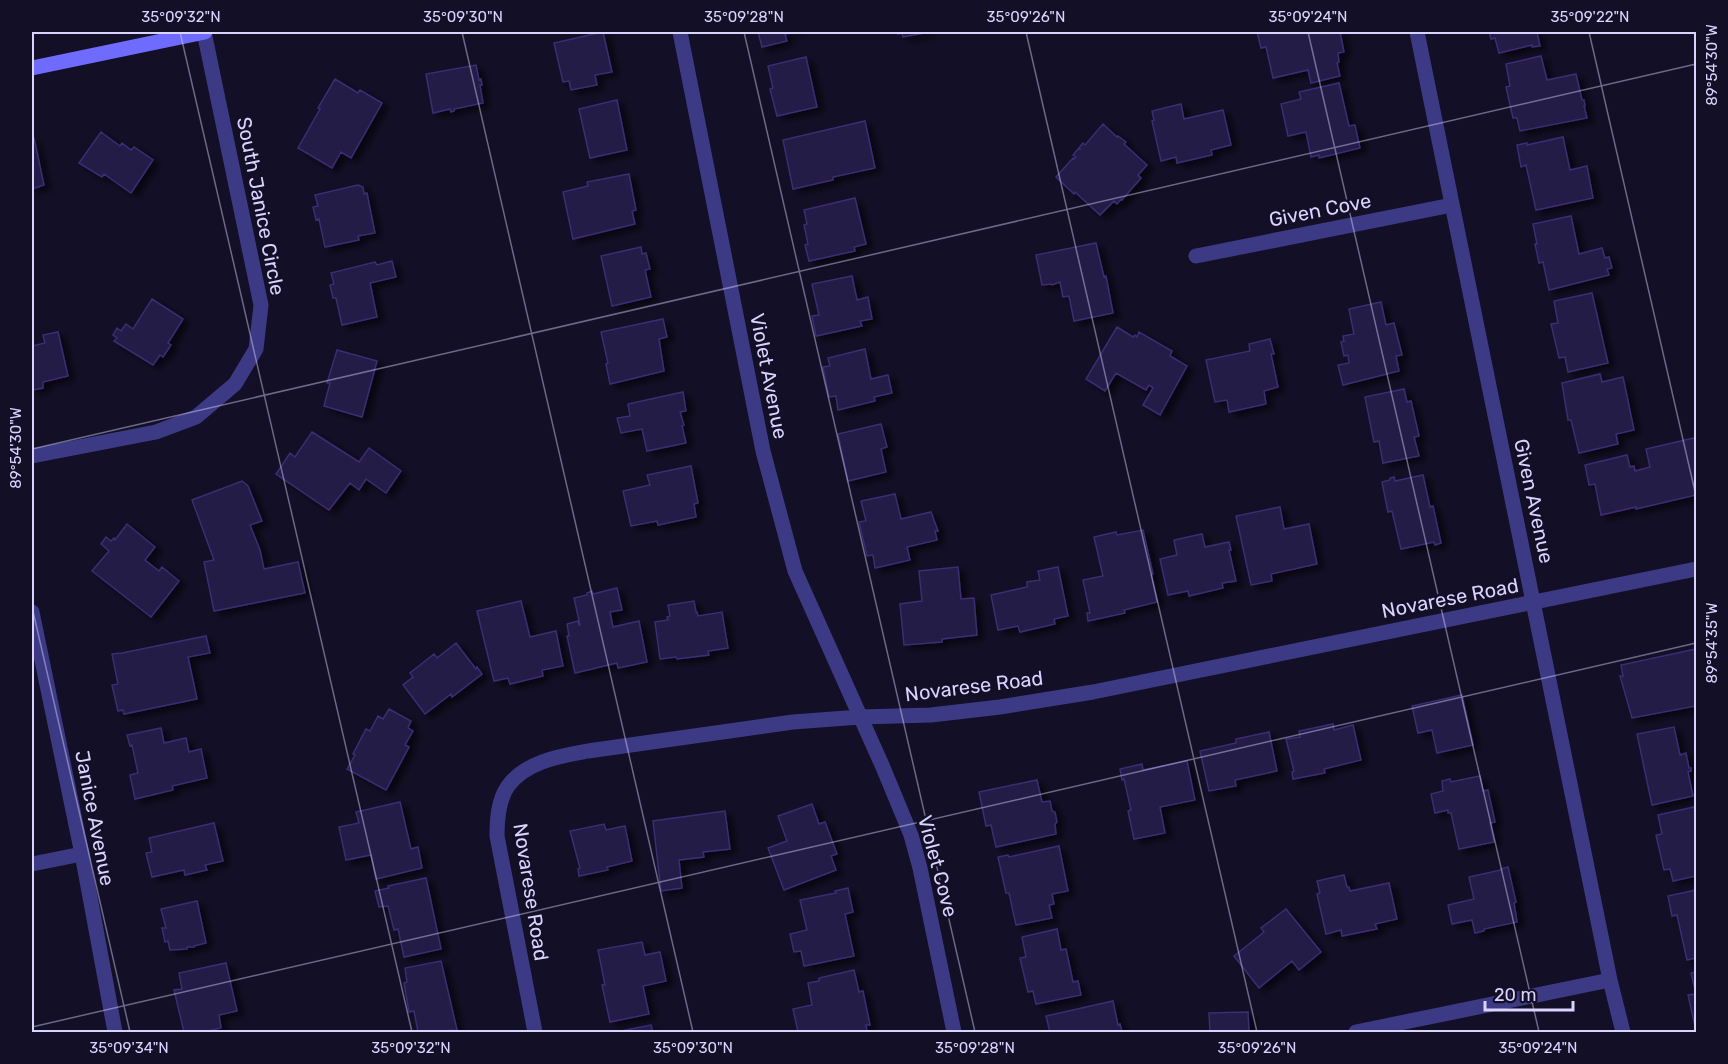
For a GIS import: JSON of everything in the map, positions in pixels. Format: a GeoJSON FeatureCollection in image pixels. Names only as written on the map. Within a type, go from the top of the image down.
{"type":"FeatureCollection","features":[{"type":"Feature","properties":{"kind":"street"},"geometry":{"type":"LineString","coordinates":[[32,68],[204,32]]}},
{"type":"Feature","properties":{"kind":"street","name":"South Janice Circle"},"geometry":{"type":"LineString","coordinates":[[32,456],[156,432],[196,417],[235,384],[256,350],[261,305],[204,32]]}},
{"type":"Feature","properties":{"kind":"street","name":"Violet Avenue"},"geometry":{"type":"LineString","coordinates":[[680,32],[763,451],[795,571],[860,717]]}},
{"type":"Feature","properties":{"kind":"street","name":"Given Avenue"},"geometry":{"type":"LineString","coordinates":[[1417,32],[1610,980],[1623,1032]]}},
{"type":"Feature","properties":{"kind":"street","name":"Given Cove"},"geometry":{"type":"LineString","coordinates":[[1196,256],[1452,205]]}},
{"type":"Feature","properties":{"kind":"street","name":"Novarese Road"},"geometry":{"type":"LineString","coordinates":[[535,1032],[496,836],[500,802],[507,786],[536,764],[579,752],[793,722],[931,715],[1093,692],[1696,569]]}},
{"type":"Feature","properties":{"kind":"street","name":"Janice Avenue"},"geometry":{"type":"LineString","coordinates":[[32,612],[82,854],[115,1032]]}},
{"type":"Feature","properties":{"kind":"street","name":"Violet Cove"},"geometry":{"type":"LineString","coordinates":[[860,717],[911,835],[954,1032]]}},
{"type":"Feature","properties":{"kind":"street"},"geometry":{"type":"LineString","coordinates":[[32,864],[82,854]]}},
{"type":"Feature","properties":{"kind":"street"},"geometry":{"type":"LineString","coordinates":[[1356,1032],[1610,980]]}},
{"type":"Feature","properties":{"kind":"building"},"geometry":{"type":"Polygon","coordinates":[[[603,32],[612,72],[595,75],[597,85],[571,90],[569,81],[563,82],[554,43],[603,32]]]}},
{"type":"Feature","properties":{"kind":"building"},"geometry":{"type":"Polygon","coordinates":[[[758,32],[797,32],[785,34],[787,41],[762,47],[758,32]]]}},
{"type":"Feature","properties":{"kind":"building"},"geometry":{"type":"Polygon","coordinates":[[[898,32],[930,32],[903,37],[902,33],[898,34],[898,32]]]}},
{"type":"Feature","properties":{"kind":"building"},"geometry":{"type":"Polygon","coordinates":[[[1257,32],[1340,32],[1344,52],[1338,53],[1339,62],[1337,63],[1340,76],[1311,83],[1308,70],[1273,78],[1266,47],[1261,48],[1257,32]]]}},
{"type":"Feature","properties":{"kind":"building"},"geometry":{"type":"Polygon","coordinates":[[[1489,32],[1537,32],[1540,46],[1532,47],[1532,45],[1499,53],[1495,38],[1491,39],[1489,32]]]}},
{"type":"Feature","properties":{"kind":"building"},"geometry":{"type":"Polygon","coordinates":[[[1541,56],[1547,80],[1576,74],[1587,118],[1520,131],[1517,118],[1513,118],[1506,87],[1510,86],[1506,64],[1541,56]]]}},
{"type":"Feature","properties":{"kind":"building"},"geometry":{"type":"Polygon","coordinates":[[[806,57],[817,107],[777,116],[770,89],[773,88],[768,66],[806,57]]]}},
{"type":"Feature","properties":{"kind":"building"},"geometry":{"type":"Polygon","coordinates":[[[476,65],[479,80],[481,79],[483,103],[454,109],[451,112],[450,109],[433,113],[426,74],[476,65]]]}},
{"type":"Feature","properties":{"kind":"building"},"geometry":{"type":"Polygon","coordinates":[[[335,79],[358,93],[360,90],[382,103],[351,158],[341,152],[332,168],[298,148],[335,79]]]}},
{"type":"Feature","properties":{"kind":"building"},"geometry":{"type":"Polygon","coordinates":[[[1339,83],[1349,126],[1355,125],[1360,148],[1319,158],[1319,155],[1311,157],[1306,132],[1288,136],[1281,104],[1301,99],[1299,92],[1339,83]]]}},
{"type":"Feature","properties":{"kind":"building"},"geometry":{"type":"Polygon","coordinates":[[[617,100],[627,150],[590,158],[579,109],[617,100]]]}},
{"type":"Feature","properties":{"kind":"building"},"geometry":{"type":"Polygon","coordinates":[[[1181,104],[1184,119],[1223,110],[1231,145],[1211,150],[1212,155],[1177,163],[1176,157],[1161,161],[1152,111],[1181,104]]]}},
{"type":"Feature","properties":{"kind":"building"},"geometry":{"type":"Polygon","coordinates":[[[865,121],[875,168],[793,189],[783,140],[865,121]]]}},
{"type":"Feature","properties":{"kind":"building"},"geometry":{"type":"Polygon","coordinates":[[[1103,124],[1126,142],[1124,144],[1147,165],[1138,175],[1141,178],[1122,200],[1117,204],[1114,201],[1100,215],[1056,177],[1076,157],[1073,155],[1083,143],[1085,145],[1103,124]]]}},
{"type":"Feature","properties":{"kind":"building"},"geometry":{"type":"Polygon","coordinates":[[[101,132],[120,146],[122,143],[131,150],[134,147],[153,160],[131,193],[104,174],[102,177],[79,163],[101,132]]]}},
{"type":"Feature","properties":{"kind":"building"},"geometry":{"type":"Polygon","coordinates":[[[1563,137],[1570,170],[1587,166],[1593,198],[1536,210],[1526,165],[1521,167],[1517,145],[1563,137]]]}},
{"type":"Feature","properties":{"kind":"building"},"geometry":{"type":"Polygon","coordinates":[[[34,138],[44,185],[32,189],[32,139],[34,138]]]}},
{"type":"Feature","properties":{"kind":"building"},"geometry":{"type":"Polygon","coordinates":[[[629,174],[636,210],[632,211],[635,224],[573,239],[563,192],[588,186],[587,182],[629,174]]]}},
{"type":"Feature","properties":{"kind":"building"},"geometry":{"type":"Polygon","coordinates":[[[358,185],[363,187],[364,194],[367,193],[375,233],[358,236],[359,240],[325,247],[319,219],[316,220],[313,207],[318,206],[315,195],[358,185]]]}},
{"type":"Feature","properties":{"kind":"building"},"geometry":{"type":"Polygon","coordinates":[[[855,198],[866,244],[854,247],[855,251],[809,261],[805,245],[808,244],[804,210],[855,198]]]}},
{"type":"Feature","properties":{"kind":"building"},"geometry":{"type":"Polygon","coordinates":[[[1571,216],[1579,254],[1602,248],[1605,258],[1609,257],[1612,268],[1607,269],[1609,275],[1549,290],[1543,262],[1539,263],[1533,224],[1571,216]]]}},
{"type":"Feature","properties":{"kind":"building"},"geometry":{"type":"Polygon","coordinates":[[[1096,243],[1104,277],[1106,276],[1113,313],[1074,321],[1069,296],[1063,297],[1060,282],[1042,285],[1036,255],[1096,243]]]}},
{"type":"Feature","properties":{"kind":"building"},"geometry":{"type":"Polygon","coordinates":[[[641,247],[642,254],[646,253],[650,269],[645,270],[651,297],[612,306],[601,256],[641,247]]]}},
{"type":"Feature","properties":{"kind":"building"},"geometry":{"type":"Polygon","coordinates":[[[392,261],[396,277],[370,283],[377,317],[342,325],[336,298],[333,298],[330,285],[334,284],[331,273],[375,262],[377,265],[392,261]]]}},
{"type":"Feature","properties":{"kind":"building"},"geometry":{"type":"Polygon","coordinates":[[[852,276],[857,300],[868,297],[872,319],[860,321],[862,326],[816,336],[812,316],[819,315],[812,284],[852,276]]]}},
{"type":"Feature","properties":{"kind":"building"},"geometry":{"type":"Polygon","coordinates":[[[1592,293],[1608,363],[1568,372],[1565,357],[1559,358],[1551,324],[1558,323],[1554,301],[1592,293]]]}},
{"type":"Feature","properties":{"kind":"building"},"geometry":{"type":"Polygon","coordinates":[[[152,299],[183,319],[168,343],[171,345],[163,357],[160,355],[153,365],[114,341],[117,338],[113,335],[117,328],[121,331],[126,324],[133,329],[152,299]]]}},
{"type":"Feature","properties":{"kind":"building"},"geometry":{"type":"Polygon","coordinates":[[[1381,302],[1386,325],[1394,323],[1402,355],[1396,356],[1399,371],[1343,385],[1338,365],[1349,363],[1348,355],[1344,356],[1341,342],[1344,341],[1343,336],[1354,334],[1349,309],[1381,302]]]}},
{"type":"Feature","properties":{"kind":"building"},"geometry":{"type":"Polygon","coordinates":[[[663,319],[667,337],[659,339],[664,371],[610,384],[601,332],[663,319]]]}},
{"type":"Feature","properties":{"kind":"building"},"geometry":{"type":"Polygon","coordinates":[[[1117,327],[1133,337],[1135,335],[1137,337],[1139,332],[1172,351],[1170,356],[1187,366],[1160,415],[1143,405],[1153,388],[1149,385],[1146,390],[1116,373],[1105,391],[1086,379],[1117,327]]]}},
{"type":"Feature","properties":{"kind":"building"},"geometry":{"type":"Polygon","coordinates":[[[58,332],[68,376],[43,382],[43,388],[32,390],[32,346],[45,343],[43,335],[58,332]]]}},
{"type":"Feature","properties":{"kind":"building"},"geometry":{"type":"Polygon","coordinates":[[[1270,339],[1278,387],[1264,391],[1266,404],[1229,412],[1227,400],[1215,402],[1206,360],[1250,351],[1249,344],[1270,339]]]}},
{"type":"Feature","properties":{"kind":"building"},"geometry":{"type":"Polygon","coordinates":[[[865,349],[871,379],[888,375],[892,393],[874,397],[875,401],[838,410],[836,396],[829,397],[823,367],[830,366],[828,358],[865,349]]]}},
{"type":"Feature","properties":{"kind":"building"},"geometry":{"type":"Polygon","coordinates":[[[337,350],[377,361],[362,417],[324,406],[330,383],[327,383],[337,350]]]}},
{"type":"Feature","properties":{"kind":"building"},"geometry":{"type":"Polygon","coordinates":[[[1600,374],[1602,382],[1623,377],[1634,430],[1616,434],[1618,444],[1579,453],[1571,420],[1568,420],[1562,383],[1600,374]]]}},
{"type":"Feature","properties":{"kind":"building"},"geometry":{"type":"Polygon","coordinates":[[[1404,389],[1407,402],[1411,401],[1419,436],[1414,437],[1419,456],[1383,463],[1379,441],[1374,442],[1365,397],[1404,389]]]}},
{"type":"Feature","properties":{"kind":"building"},"geometry":{"type":"Polygon","coordinates":[[[683,392],[686,411],[680,412],[686,443],[647,451],[642,429],[621,433],[617,418],[630,416],[628,404],[683,392]]]}},
{"type":"Feature","properties":{"kind":"building"},"geometry":{"type":"Polygon","coordinates":[[[881,424],[887,447],[881,449],[886,472],[848,481],[838,434],[881,424]]]}},
{"type":"Feature","properties":{"kind":"building"},"geometry":{"type":"Polygon","coordinates":[[[312,432],[359,462],[369,448],[401,471],[386,493],[366,479],[359,490],[350,483],[329,510],[276,474],[290,453],[295,457],[312,432]]]}},
{"type":"Feature","properties":{"kind":"building"},"geometry":{"type":"Polygon","coordinates":[[[1694,438],[1696,495],[1601,515],[1595,484],[1589,485],[1585,465],[1627,455],[1630,467],[1634,466],[1635,471],[1650,467],[1646,449],[1694,438]]]}},
{"type":"Feature","properties":{"kind":"building"},"geometry":{"type":"Polygon","coordinates":[[[691,466],[698,503],[694,504],[696,517],[658,525],[657,521],[631,526],[623,491],[650,485],[647,475],[691,466]]]}},
{"type":"Feature","properties":{"kind":"building"},"geometry":{"type":"Polygon","coordinates":[[[1423,475],[1441,543],[1435,545],[1434,542],[1401,549],[1392,511],[1388,512],[1382,482],[1394,477],[1395,481],[1423,475]]]}},
{"type":"Feature","properties":{"kind":"building"},"geometry":{"type":"Polygon","coordinates":[[[242,481],[248,486],[262,521],[250,525],[260,550],[264,569],[298,562],[305,593],[214,611],[204,562],[214,560],[192,500],[242,481]]]}},
{"type":"Feature","properties":{"kind":"building"},"geometry":{"type":"Polygon","coordinates":[[[895,494],[901,519],[931,512],[938,531],[935,531],[937,540],[907,547],[910,560],[875,568],[873,555],[867,556],[859,522],[866,521],[861,501],[895,494]]]}},
{"type":"Feature","properties":{"kind":"building"},"geometry":{"type":"Polygon","coordinates":[[[1280,507],[1284,529],[1309,524],[1317,564],[1271,574],[1272,581],[1251,585],[1236,516],[1280,507]]]}},
{"type":"Feature","properties":{"kind":"building"},"geometry":{"type":"Polygon","coordinates":[[[127,524],[155,547],[145,560],[159,571],[162,567],[179,581],[151,617],[92,571],[109,551],[101,544],[106,537],[111,541],[114,538],[115,540],[127,524]]]}},
{"type":"Feature","properties":{"kind":"building"},"geometry":{"type":"Polygon","coordinates":[[[1143,530],[1157,602],[1124,610],[1125,613],[1088,621],[1087,613],[1090,613],[1083,580],[1103,576],[1094,537],[1116,532],[1117,535],[1143,530]]]}},
{"type":"Feature","properties":{"kind":"building"},"geometry":{"type":"Polygon","coordinates":[[[1202,534],[1205,547],[1229,542],[1236,581],[1222,583],[1223,588],[1189,596],[1188,591],[1168,595],[1160,559],[1177,555],[1174,540],[1202,534]]]}},
{"type":"Feature","properties":{"kind":"building"},"geometry":{"type":"Polygon","coordinates":[[[958,567],[961,599],[974,598],[977,635],[942,639],[942,642],[904,645],[900,604],[922,601],[919,571],[958,567]]]}},
{"type":"Feature","properties":{"kind":"building"},"geometry":{"type":"Polygon","coordinates":[[[1058,567],[1068,616],[1054,619],[1055,624],[1020,632],[1018,626],[998,630],[991,595],[1027,587],[1027,582],[1040,580],[1038,571],[1058,567]]]}},
{"type":"Feature","properties":{"kind":"building"},"geometry":{"type":"Polygon","coordinates":[[[617,588],[622,610],[610,612],[613,627],[639,621],[647,662],[618,668],[617,663],[575,673],[567,636],[569,636],[567,624],[578,621],[580,625],[574,598],[587,595],[592,591],[593,594],[617,588]]]}},
{"type":"Feature","properties":{"kind":"building"},"geometry":{"type":"Polygon","coordinates":[[[521,601],[530,637],[556,631],[563,666],[542,670],[543,676],[510,684],[508,678],[494,681],[477,611],[521,601]]]}},
{"type":"Feature","properties":{"kind":"building"},"geometry":{"type":"Polygon","coordinates":[[[694,601],[698,616],[722,612],[728,648],[708,651],[709,655],[660,659],[655,622],[668,620],[667,617],[670,616],[668,605],[694,601]]]}},
{"type":"Feature","properties":{"kind":"building"},"geometry":{"type":"Polygon","coordinates":[[[206,636],[210,653],[188,657],[197,699],[124,714],[123,710],[118,711],[112,685],[118,684],[112,654],[206,636]]]}},
{"type":"Feature","properties":{"kind":"building"},"geometry":{"type":"Polygon","coordinates":[[[456,643],[482,674],[425,714],[403,685],[413,677],[410,673],[434,654],[437,658],[456,643]]]}},
{"type":"Feature","properties":{"kind":"building"},"geometry":{"type":"Polygon","coordinates":[[[1696,649],[1696,706],[1632,718],[1620,676],[1623,676],[1621,665],[1696,649]]]}},
{"type":"Feature","properties":{"kind":"building"},"geometry":{"type":"Polygon","coordinates":[[[1462,695],[1473,745],[1437,753],[1432,730],[1418,733],[1412,706],[1462,695]]]}},
{"type":"Feature","properties":{"kind":"building"},"geometry":{"type":"Polygon","coordinates":[[[389,709],[411,721],[408,728],[413,731],[405,745],[409,747],[386,790],[347,769],[366,729],[370,731],[378,716],[383,719],[389,709]]]}},
{"type":"Feature","properties":{"kind":"building"},"geometry":{"type":"Polygon","coordinates":[[[1333,724],[1334,730],[1353,725],[1361,760],[1324,769],[1325,773],[1293,779],[1292,772],[1294,771],[1286,739],[1300,737],[1299,731],[1333,724]]]}},
{"type":"Feature","properties":{"kind":"building"},"geometry":{"type":"Polygon","coordinates":[[[1674,727],[1680,755],[1686,753],[1689,768],[1691,768],[1688,772],[1693,796],[1652,805],[1637,734],[1674,727]]]}},
{"type":"Feature","properties":{"kind":"building"},"geometry":{"type":"Polygon","coordinates":[[[161,728],[164,743],[186,738],[189,752],[201,749],[207,778],[172,786],[173,790],[135,799],[130,775],[138,773],[132,745],[130,746],[127,735],[161,728]]]}},
{"type":"Feature","properties":{"kind":"building"},"geometry":{"type":"Polygon","coordinates":[[[1269,732],[1277,771],[1235,780],[1236,786],[1209,791],[1200,751],[1236,743],[1236,739],[1269,732]]]}},
{"type":"Feature","properties":{"kind":"building"},"geometry":{"type":"Polygon","coordinates":[[[1187,761],[1195,800],[1160,807],[1165,833],[1134,839],[1128,811],[1131,810],[1120,769],[1142,764],[1143,770],[1187,761]]]}},
{"type":"Feature","properties":{"kind":"building"},"geometry":{"type":"Polygon","coordinates":[[[1480,776],[1483,791],[1488,790],[1495,822],[1490,823],[1494,842],[1459,849],[1451,813],[1448,813],[1448,810],[1435,813],[1431,794],[1443,791],[1442,781],[1450,779],[1451,782],[1480,776]]]}},
{"type":"Feature","properties":{"kind":"building"},"geometry":{"type":"Polygon","coordinates":[[[1037,780],[1042,802],[1050,801],[1052,811],[1055,812],[1056,834],[996,847],[991,825],[986,826],[979,792],[1037,780]]]}},
{"type":"Feature","properties":{"kind":"building"},"geometry":{"type":"Polygon","coordinates":[[[400,802],[411,849],[418,847],[422,868],[376,879],[371,855],[346,860],[339,827],[359,823],[356,812],[400,802]]]}},
{"type":"Feature","properties":{"kind":"building"},"geometry":{"type":"Polygon","coordinates":[[[812,804],[819,824],[825,822],[837,854],[831,856],[836,870],[784,890],[768,848],[787,841],[778,816],[812,804]]]}},
{"type":"Feature","properties":{"kind":"building"},"geometry":{"type":"Polygon","coordinates":[[[1694,807],[1696,876],[1673,881],[1670,869],[1664,870],[1656,835],[1662,834],[1658,815],[1694,807]]]}},
{"type":"Feature","properties":{"kind":"building"},"geometry":{"type":"Polygon","coordinates":[[[725,811],[730,849],[703,852],[704,857],[679,860],[682,888],[661,891],[653,821],[725,811]]]}},
{"type":"Feature","properties":{"kind":"building"},"geometry":{"type":"Polygon","coordinates":[[[214,823],[223,861],[205,865],[207,870],[185,875],[184,870],[152,877],[146,853],[152,852],[149,838],[214,823]]]}},
{"type":"Feature","properties":{"kind":"building"},"geometry":{"type":"Polygon","coordinates":[[[604,824],[606,830],[625,826],[632,861],[607,867],[608,870],[579,876],[578,869],[580,868],[570,831],[604,824]]]}},
{"type":"Feature","properties":{"kind":"building"},"geometry":{"type":"Polygon","coordinates":[[[1059,846],[1068,891],[1052,894],[1054,904],[1049,905],[1052,918],[1016,925],[998,857],[1008,855],[1009,857],[1059,846]]]}},
{"type":"Feature","properties":{"kind":"building"},"geometry":{"type":"Polygon","coordinates":[[[1508,867],[1516,902],[1514,903],[1517,922],[1475,933],[1472,920],[1452,924],[1448,905],[1474,899],[1469,877],[1508,867]]]}},
{"type":"Feature","properties":{"kind":"building"},"geometry":{"type":"Polygon","coordinates":[[[1344,875],[1350,891],[1389,883],[1397,919],[1375,924],[1377,929],[1342,936],[1341,930],[1326,934],[1317,894],[1320,893],[1317,881],[1344,875]]]}},
{"type":"Feature","properties":{"kind":"building"},"geometry":{"type":"Polygon","coordinates":[[[426,878],[441,949],[404,957],[398,929],[394,930],[388,906],[379,907],[375,891],[426,878]]]}},
{"type":"Feature","properties":{"kind":"building"},"geometry":{"type":"Polygon","coordinates":[[[848,888],[853,912],[845,914],[854,956],[804,966],[801,951],[794,952],[790,934],[807,930],[800,900],[836,893],[835,891],[848,888]]]}},
{"type":"Feature","properties":{"kind":"building"},"geometry":{"type":"Polygon","coordinates":[[[1696,890],[1696,958],[1687,960],[1677,915],[1672,916],[1668,896],[1696,890]]]}},
{"type":"Feature","properties":{"kind":"building"},"geometry":{"type":"Polygon","coordinates":[[[197,901],[206,943],[187,947],[187,949],[170,950],[168,941],[165,942],[162,928],[166,928],[161,909],[197,901]]]}},
{"type":"Feature","properties":{"kind":"building"},"geometry":{"type":"Polygon","coordinates":[[[1286,909],[1321,952],[1299,970],[1292,961],[1259,988],[1234,956],[1264,932],[1261,928],[1286,909]]]}},
{"type":"Feature","properties":{"kind":"building"},"geometry":{"type":"Polygon","coordinates":[[[1057,929],[1061,950],[1066,949],[1073,982],[1078,981],[1081,995],[1036,1004],[1033,991],[1028,992],[1020,958],[1026,957],[1022,937],[1057,929]]]}},
{"type":"Feature","properties":{"kind":"building"},"geometry":{"type":"Polygon","coordinates":[[[642,942],[645,955],[660,952],[666,981],[643,986],[649,1014],[610,1022],[602,985],[605,985],[598,950],[642,942]]]}},
{"type":"Feature","properties":{"kind":"building"},"geometry":{"type":"Polygon","coordinates":[[[441,961],[457,1030],[418,1032],[414,1011],[409,1012],[404,983],[407,982],[405,968],[441,961]]]}},
{"type":"Feature","properties":{"kind":"building"},"geometry":{"type":"Polygon","coordinates":[[[226,963],[237,1011],[219,1015],[221,1028],[203,1032],[184,1032],[174,990],[182,989],[179,973],[226,963]]]}},
{"type":"Feature","properties":{"kind":"building"},"geometry":{"type":"Polygon","coordinates":[[[854,970],[859,992],[863,991],[870,1025],[866,1025],[867,1032],[798,1032],[793,1009],[812,1005],[808,983],[819,981],[819,978],[854,970]]]}},
{"type":"Feature","properties":{"kind":"building"},"geometry":{"type":"Polygon","coordinates":[[[1696,972],[1696,994],[1691,973],[1696,972]]]}},
{"type":"Feature","properties":{"kind":"building"},"geometry":{"type":"Polygon","coordinates":[[[1696,994],[1696,1031],[1688,995],[1696,994]]]}},
{"type":"Feature","properties":{"kind":"building"},"geometry":{"type":"Polygon","coordinates":[[[1113,1001],[1118,1025],[1120,1024],[1122,1032],[1050,1032],[1046,1016],[1113,1001]]]}},
{"type":"Feature","properties":{"kind":"building"},"geometry":{"type":"Polygon","coordinates":[[[1248,1012],[1249,1032],[1210,1032],[1209,1013],[1248,1012]]]}},
{"type":"Feature","properties":{"kind":"building"},"geometry":{"type":"Polygon","coordinates":[[[651,1025],[653,1032],[616,1032],[651,1025]]]}}]}
